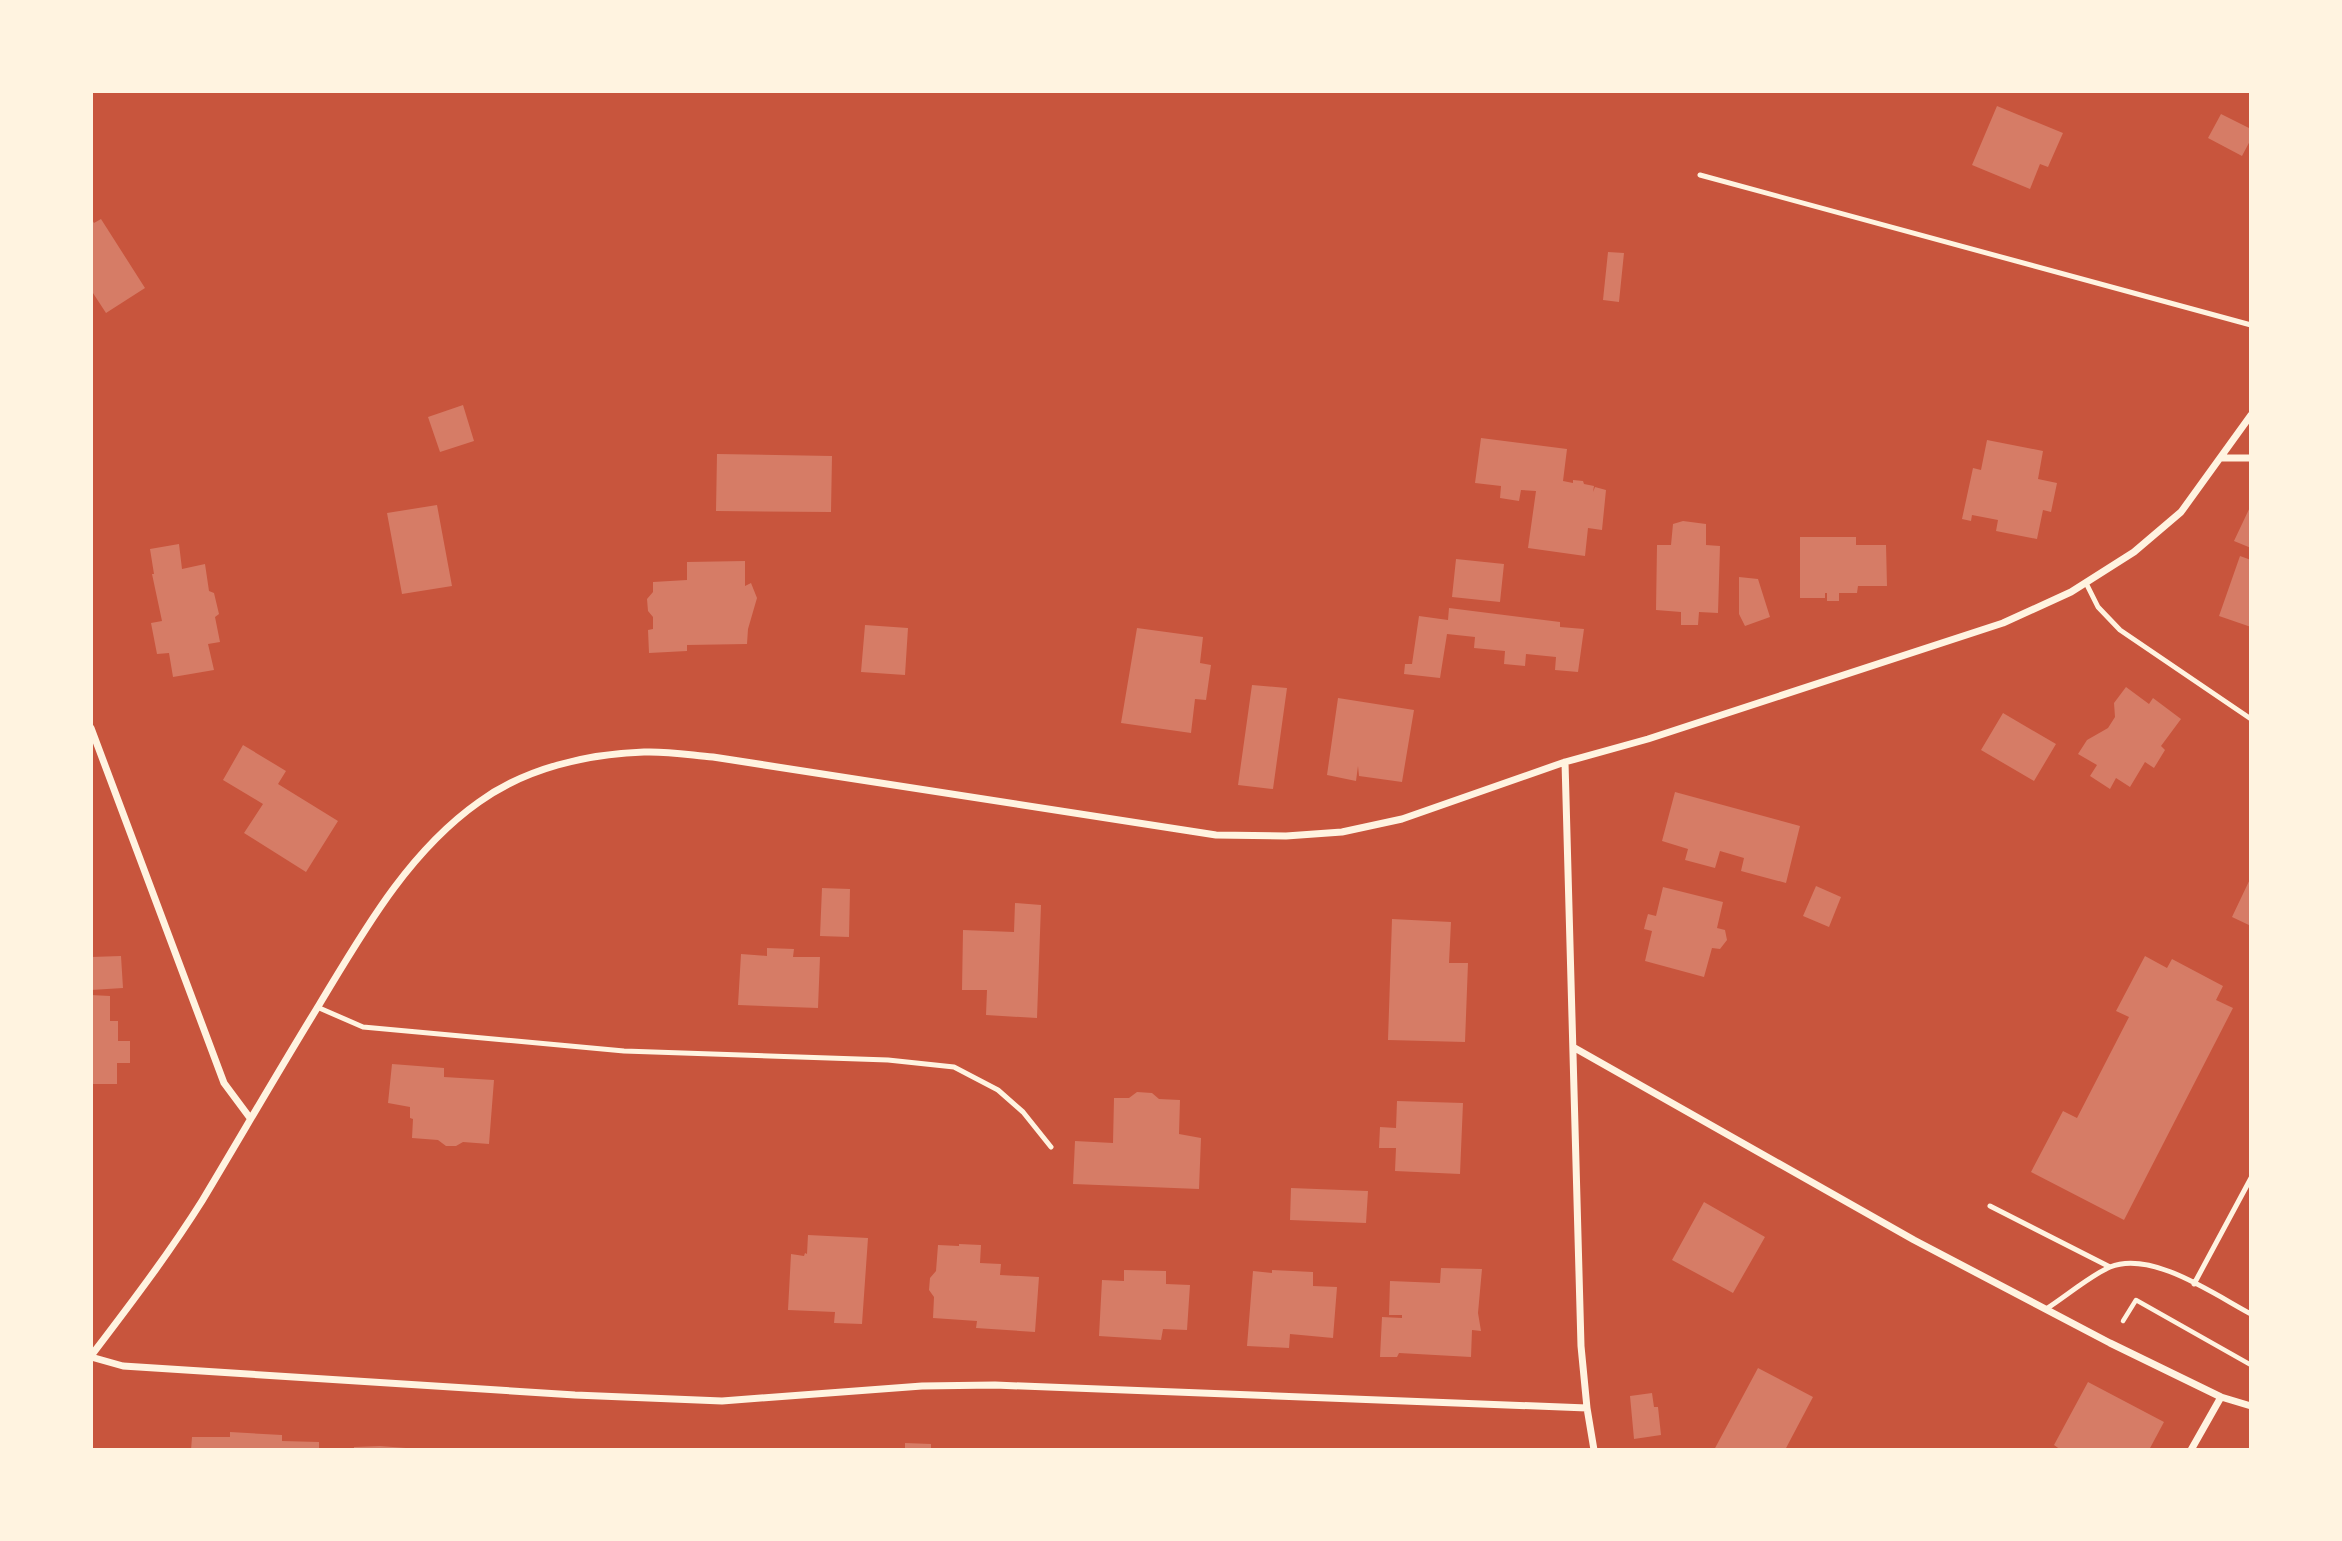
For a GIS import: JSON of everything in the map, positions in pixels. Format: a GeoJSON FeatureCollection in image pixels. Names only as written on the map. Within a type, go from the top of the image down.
{"type":"FeatureCollection","features":[{"type":"Feature","properties":{"kind":"street"},"geometry":{"type":"LineString","coordinates":[[1587,1408],[995,1385],[922,1386],[722,1401],[575,1395],[123,1366],[91,1357],[145,1285],[200,1203],[317,1007],[386,898],[434,841],[479,802],[529,775],[583,757],[646,751],[713,757],[1216,835],[1286,836],[1342,832],[1402,819],[1565,762],[1648,739],[2003,623],[2086,583],[2134,552],[2181,512],[2251,415]]}},
{"type":"Feature","properties":{"kind":"street"},"geometry":{"type":"LineString","coordinates":[[2222,458],[2251,458]]}},
{"type":"Feature","properties":{"kind":"street"},"geometry":{"type":"LineString","coordinates":[[91,727],[224,1083],[250,1118]]}},
{"type":"Feature","properties":{"kind":"street"},"geometry":{"type":"LineString","coordinates":[[1565,762],[1581,1346],[1594,1450]]}},
{"type":"Feature","properties":{"kind":"street"},"geometry":{"type":"LineString","coordinates":[[1573,1047],[1914,1240],[2110,1343],[2221,1397],[2251,1406]]}},
{"type":"Feature","properties":{"kind":"street"},"geometry":{"type":"LineString","coordinates":[[2191,1450],[2221,1397]]}},
{"type":"Feature","properties":{"kind":"lane"},"geometry":{"type":"LineString","coordinates":[[1700,175],[2251,324]]}},
{"type":"Feature","properties":{"kind":"lane"},"geometry":{"type":"LineString","coordinates":[[2086,583],[2098,607],[2120,630],[2251,719]]}},
{"type":"Feature","properties":{"kind":"lane"},"geometry":{"type":"LineString","coordinates":[[317,1007],[363,1027],[624,1051],[888,1060],[954,1067],[998,1090],[1023,1112],[1051,1147]]}},
{"type":"Feature","properties":{"kind":"lane"},"geometry":{"type":"LineString","coordinates":[[2194,1284],[2251,1178]]}},
{"type":"Feature","properties":{"kind":"lane"},"geometry":{"type":"LineString","coordinates":[[1990,1206],[2110,1267]]}},
{"type":"Feature","properties":{"kind":"lane"},"geometry":{"type":"LineString","coordinates":[[2046,1309],[2110,1267],[2146,1264],[2165,1270],[2251,1314]]}},
{"type":"Feature","properties":{"kind":"path"},"geometry":{"type":"LineString","coordinates":[[2110,1343],[2136,1300],[2251,1365]]}},
{"type":"Feature","properties":{"kind":"building"},"geometry":{"type":"Polygon","coordinates":[[[1997,106],[2063,133],[2048,167],[2040,164],[2030,189],[1972,165],[1997,106]]]}},
{"type":"Feature","properties":{"kind":"building"},"geometry":{"type":"Polygon","coordinates":[[[2221,114],[2251,129],[2251,139],[2242,156],[2208,138],[2221,114]]]}},
{"type":"Feature","properties":{"kind":"building"},"geometry":{"type":"Polygon","coordinates":[[[91,218],[94,223],[101,219],[145,288],[106,313],[91,290],[91,218]]]}},
{"type":"Feature","properties":{"kind":"building"},"geometry":{"type":"Polygon","coordinates":[[[1608,252],[1624,253],[1619,302],[1603,300],[1608,252]]]}},
{"type":"Feature","properties":{"kind":"building"},"geometry":{"type":"Polygon","coordinates":[[[463,405],[474,441],[440,452],[428,417],[463,405]]]}},
{"type":"Feature","properties":{"kind":"building"},"geometry":{"type":"Polygon","coordinates":[[[1481,438],[1567,449],[1563,481],[1583,481],[1584,484],[1594,486],[1593,492],[1595,487],[1606,490],[1602,530],[1588,528],[1585,556],[1528,548],[1536,491],[1521,490],[1519,501],[1500,498],[1501,486],[1475,483],[1481,438]]]}},
{"type":"Feature","properties":{"kind":"building"},"geometry":{"type":"Polygon","coordinates":[[[1987,440],[2043,451],[2038,479],[2057,483],[2051,512],[2043,510],[2037,539],[1996,531],[1998,520],[1972,515],[1971,521],[1962,519],[1973,468],[1981,470],[1987,440]]]}},
{"type":"Feature","properties":{"kind":"building"},"geometry":{"type":"Polygon","coordinates":[[[717,454],[832,456],[831,512],[716,511],[717,454]]]}},
{"type":"Feature","properties":{"kind":"building"},"geometry":{"type":"Polygon","coordinates":[[[437,505],[452,586],[402,594],[387,513],[437,505]]]}},
{"type":"Feature","properties":{"kind":"building"},"geometry":{"type":"Polygon","coordinates":[[[2251,505],[2251,548],[2234,541],[2251,505]]]}},
{"type":"Feature","properties":{"kind":"building"},"geometry":{"type":"Polygon","coordinates":[[[1683,521],[1706,524],[1706,545],[1720,546],[1718,613],[1699,612],[1698,625],[1681,625],[1681,612],[1656,610],[1657,545],[1671,545],[1673,524],[1683,521]]]}},
{"type":"Feature","properties":{"kind":"building"},"geometry":{"type":"Polygon","coordinates":[[[1800,537],[1856,537],[1856,545],[1886,545],[1887,586],[1858,586],[1857,593],[1839,593],[1839,601],[1827,601],[1827,593],[1825,598],[1800,598],[1800,537]]]}},
{"type":"Feature","properties":{"kind":"building"},"geometry":{"type":"Polygon","coordinates":[[[179,544],[182,569],[205,564],[209,591],[214,593],[219,614],[215,617],[220,642],[208,644],[214,670],[173,677],[169,653],[157,654],[151,623],[162,621],[152,574],[150,549],[179,544]]]}},
{"type":"Feature","properties":{"kind":"building"},"geometry":{"type":"Polygon","coordinates":[[[2240,556],[2251,560],[2251,627],[2219,616],[2240,556]]]}},
{"type":"Feature","properties":{"kind":"building"},"geometry":{"type":"Polygon","coordinates":[[[1456,559],[1504,564],[1500,602],[1452,597],[1456,559]]]}},
{"type":"Feature","properties":{"kind":"building"},"geometry":{"type":"Polygon","coordinates":[[[745,561],[745,586],[751,583],[757,598],[748,629],[747,644],[687,645],[687,651],[649,653],[648,630],[653,629],[653,617],[648,611],[647,599],[653,592],[653,582],[687,580],[687,562],[745,561]]]}},
{"type":"Feature","properties":{"kind":"building"},"geometry":{"type":"Polygon","coordinates":[[[1739,577],[1758,579],[1770,617],[1745,626],[1739,614],[1739,577]]]}},
{"type":"Feature","properties":{"kind":"building"},"geometry":{"type":"Polygon","coordinates":[[[1449,608],[1560,622],[1560,627],[1584,629],[1578,672],[1555,670],[1556,657],[1526,654],[1525,666],[1504,664],[1505,651],[1474,648],[1475,637],[1447,634],[1440,678],[1404,674],[1405,664],[1412,664],[1419,616],[1448,620],[1449,608]]]}},
{"type":"Feature","properties":{"kind":"building"},"geometry":{"type":"Polygon","coordinates":[[[865,625],[908,628],[905,675],[861,672],[865,625]]]}},
{"type":"Feature","properties":{"kind":"building"},"geometry":{"type":"Polygon","coordinates":[[[1137,628],[1203,637],[1200,663],[1211,665],[1206,700],[1195,699],[1191,733],[1121,723],[1137,628]]]}},
{"type":"Feature","properties":{"kind":"building"},"geometry":{"type":"Polygon","coordinates":[[[1252,685],[1287,688],[1273,789],[1238,785],[1252,685]]]}},
{"type":"Feature","properties":{"kind":"building"},"geometry":{"type":"Polygon","coordinates":[[[2126,687],[2149,704],[2153,698],[2181,719],[2161,746],[2165,750],[2154,768],[2145,762],[2130,787],[2116,778],[2110,789],[2090,776],[2097,765],[2078,754],[2087,740],[2108,728],[2115,717],[2114,703],[2126,687]]]}},
{"type":"Feature","properties":{"kind":"building"},"geometry":{"type":"Polygon","coordinates":[[[1338,698],[1414,710],[1402,782],[1359,776],[1358,766],[1356,781],[1327,775],[1338,698]]]}},
{"type":"Feature","properties":{"kind":"building"},"geometry":{"type":"Polygon","coordinates":[[[2003,713],[2056,744],[2034,781],[1981,750],[2003,713]]]}},
{"type":"Feature","properties":{"kind":"building"},"geometry":{"type":"Polygon","coordinates":[[[243,745],[286,771],[278,784],[338,821],[306,872],[244,833],[263,804],[223,780],[243,745]]]}},
{"type":"Feature","properties":{"kind":"building"},"geometry":{"type":"Polygon","coordinates":[[[1675,792],[1800,826],[1786,883],[1741,871],[1744,858],[1720,851],[1715,868],[1685,860],[1688,849],[1662,841],[1675,792]]]}},
{"type":"Feature","properties":{"kind":"building"},"geometry":{"type":"Polygon","coordinates":[[[2251,877],[2251,926],[2232,917],[2251,877]]]}},
{"type":"Feature","properties":{"kind":"building"},"geometry":{"type":"Polygon","coordinates":[[[1816,886],[1841,897],[1829,927],[1803,916],[1816,886]]]}},
{"type":"Feature","properties":{"kind":"building"},"geometry":{"type":"Polygon","coordinates":[[[1663,887],[1723,902],[1717,928],[1725,930],[1727,940],[1720,949],[1712,948],[1704,977],[1645,961],[1652,931],[1644,929],[1648,914],[1656,916],[1663,887]]]}},
{"type":"Feature","properties":{"kind":"building"},"geometry":{"type":"Polygon","coordinates":[[[822,888],[850,889],[849,937],[820,936],[822,888]]]}},
{"type":"Feature","properties":{"kind":"building"},"geometry":{"type":"Polygon","coordinates":[[[1015,903],[1041,905],[1037,1018],[986,1015],[987,990],[962,990],[963,930],[1014,932],[1015,903]]]}},
{"type":"Feature","properties":{"kind":"building"},"geometry":{"type":"Polygon","coordinates":[[[1392,919],[1451,922],[1449,963],[1468,963],[1465,1042],[1388,1040],[1392,919]]]}},
{"type":"Feature","properties":{"kind":"building"},"geometry":{"type":"Polygon","coordinates":[[[767,948],[794,949],[793,957],[820,957],[818,1008],[738,1005],[741,954],[767,956],[767,948]]]}},
{"type":"Feature","properties":{"kind":"building"},"geometry":{"type":"Polygon","coordinates":[[[121,956],[123,988],[91,990],[91,957],[121,956]]]}},
{"type":"Feature","properties":{"kind":"building"},"geometry":{"type":"Polygon","coordinates":[[[2145,956],[2167,968],[2172,959],[2223,986],[2216,1000],[2233,1008],[2124,1220],[2031,1172],[2063,1111],[2077,1118],[2129,1017],[2116,1011],[2145,956]]]}},
{"type":"Feature","properties":{"kind":"building"},"geometry":{"type":"Polygon","coordinates":[[[91,995],[110,996],[110,1021],[118,1021],[118,1041],[130,1041],[130,1063],[117,1063],[117,1084],[91,1084],[91,995]]]}},
{"type":"Feature","properties":{"kind":"building"},"geometry":{"type":"Polygon","coordinates":[[[392,1064],[444,1068],[444,1077],[494,1080],[489,1144],[463,1142],[456,1146],[446,1146],[438,1140],[412,1138],[413,1119],[410,1118],[410,1107],[388,1103],[392,1064]]]}},
{"type":"Feature","properties":{"kind":"building"},"geometry":{"type":"Polygon","coordinates":[[[1137,1092],[1152,1093],[1159,1099],[1180,1100],[1179,1134],[1201,1138],[1199,1189],[1073,1184],[1075,1141],[1113,1143],[1114,1098],[1129,1098],[1137,1092]]]}},
{"type":"Feature","properties":{"kind":"building"},"geometry":{"type":"Polygon","coordinates":[[[1397,1101],[1463,1103],[1460,1174],[1395,1171],[1396,1148],[1379,1148],[1380,1127],[1396,1128],[1397,1101]]]}},
{"type":"Feature","properties":{"kind":"building"},"geometry":{"type":"Polygon","coordinates":[[[1291,1188],[1368,1191],[1366,1223],[1290,1220],[1291,1188]]]}},
{"type":"Feature","properties":{"kind":"building"},"geometry":{"type":"Polygon","coordinates":[[[1704,1202],[1765,1237],[1733,1293],[1672,1260],[1704,1202]]]}},
{"type":"Feature","properties":{"kind":"building"},"geometry":{"type":"Polygon","coordinates":[[[808,1235],[868,1238],[862,1324],[834,1323],[835,1312],[788,1310],[791,1254],[807,1254],[808,1235]]]}},
{"type":"Feature","properties":{"kind":"building"},"geometry":{"type":"Polygon","coordinates":[[[938,1245],[981,1245],[980,1263],[1001,1264],[1000,1275],[1039,1277],[1035,1332],[976,1328],[977,1321],[933,1318],[934,1297],[929,1290],[930,1278],[936,1271],[938,1245]]]}},
{"type":"Feature","properties":{"kind":"building"},"geometry":{"type":"Polygon","coordinates":[[[1441,1268],[1482,1269],[1478,1313],[1481,1331],[1472,1330],[1471,1357],[1399,1353],[1397,1357],[1380,1357],[1382,1317],[1402,1318],[1402,1315],[1389,1315],[1390,1281],[1440,1283],[1441,1268]]]}},
{"type":"Feature","properties":{"kind":"building"},"geometry":{"type":"Polygon","coordinates":[[[1124,1270],[1166,1271],[1166,1284],[1190,1285],[1187,1330],[1163,1329],[1161,1340],[1099,1336],[1102,1280],[1124,1281],[1124,1270]]]}},
{"type":"Feature","properties":{"kind":"building"},"geometry":{"type":"Polygon","coordinates":[[[1272,1270],[1313,1272],[1313,1286],[1337,1287],[1333,1338],[1290,1334],[1289,1348],[1247,1346],[1253,1271],[1272,1273],[1272,1270]]]}},
{"type":"Feature","properties":{"kind":"building"},"geometry":{"type":"Polygon","coordinates":[[[1758,1368],[1813,1397],[1785,1450],[1714,1450],[1758,1368]]]}},
{"type":"Feature","properties":{"kind":"building"},"geometry":{"type":"Polygon","coordinates":[[[2088,1382],[2164,1422],[2149,1450],[2061,1450],[2054,1445],[2088,1382]]]}},
{"type":"Feature","properties":{"kind":"building"},"geometry":{"type":"Polygon","coordinates":[[[1652,1393],[1654,1407],[1658,1407],[1661,1435],[1634,1439],[1630,1396],[1652,1393]]]}},
{"type":"Feature","properties":{"kind":"building"},"geometry":{"type":"Polygon","coordinates":[[[230,1432],[282,1435],[282,1441],[319,1442],[319,1450],[191,1450],[192,1437],[230,1437],[230,1432]]]}},
{"type":"Feature","properties":{"kind":"building"},"geometry":{"type":"Polygon","coordinates":[[[905,1443],[931,1444],[931,1450],[905,1450],[905,1443]]]}},
{"type":"Feature","properties":{"kind":"building"},"geometry":{"type":"Polygon","coordinates":[[[380,1446],[406,1450],[354,1450],[354,1447],[380,1446]]]}}]}
